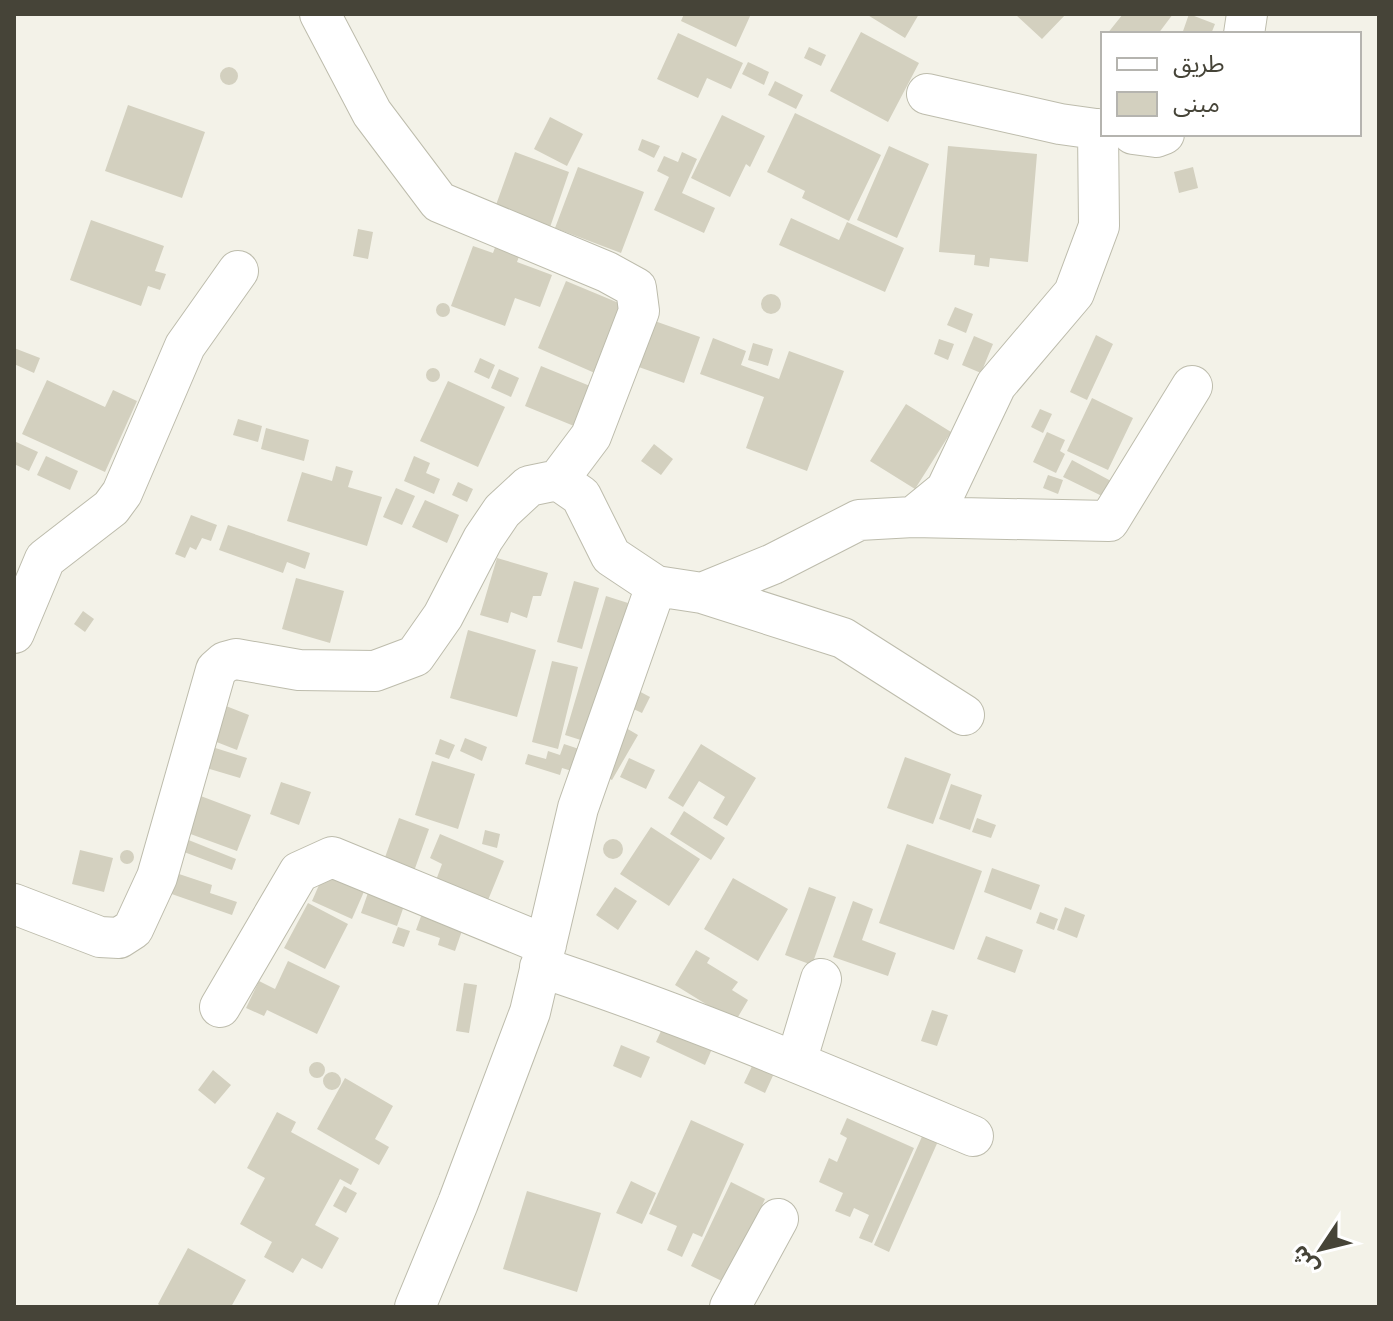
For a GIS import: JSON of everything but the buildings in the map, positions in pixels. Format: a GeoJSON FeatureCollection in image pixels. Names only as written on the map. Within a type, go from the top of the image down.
{"type":"FeatureCollection","features":[{"type":"Feature","properties":{"kind":"street"},"geometry":{"type":"LineString","coordinates":[[14,904],[100,937],[119,938],[133,929],[157,877],[216,670],[225,662],[236,659],[299,670],[375,671],[415,656],[443,616],[483,539],[502,511],[529,486],[558,480],[591,436],[639,311],[636,288],[607,272],[439,202],[372,113],[320,14]]}},
{"type":"Feature","properties":{"kind":"street"},"geometry":{"type":"LineString","coordinates":[[927,94],[1060,124],[1101,130]]}},
{"type":"Feature","properties":{"kind":"street"},"geometry":{"type":"LineString","coordinates":[[913,517],[946,490],[996,385],[1074,293],[1099,226],[1110,136]]}},
{"type":"Feature","properties":{"kind":"street"},"geometry":{"type":"LineString","coordinates":[[14,633],[45,559],[111,508],[122,493],[185,346],[238,271]]}},
{"type":"Feature","properties":{"kind":"street"},"geometry":{"type":"LineString","coordinates":[[702,593],[773,564],[859,520],[913,517],[1109,521],[1192,386]]}},
{"type":"Feature","properties":{"kind":"street"},"geometry":{"type":"LineString","coordinates":[[558,480],[581,496],[611,556],[656,586],[702,593],[843,638],[964,715]]}},
{"type":"Feature","properties":{"kind":"street"},"geometry":{"type":"LineString","coordinates":[[421,1306],[530,1012],[578,808],[656,586]]}},
{"type":"Feature","properties":{"kind":"street"},"geometry":{"type":"LineString","coordinates":[[220,1007],[299,872],[332,857],[543,956],[589,983],[796,1062],[973,1136]]}},
{"type":"Feature","properties":{"kind":"street"},"geometry":{"type":"LineString","coordinates":[[796,1062],[821,979]]}},
{"type":"Feature","properties":{"kind":"street"},"geometry":{"type":"LineString","coordinates":[[730,1307],[778,1219]]}}]}
